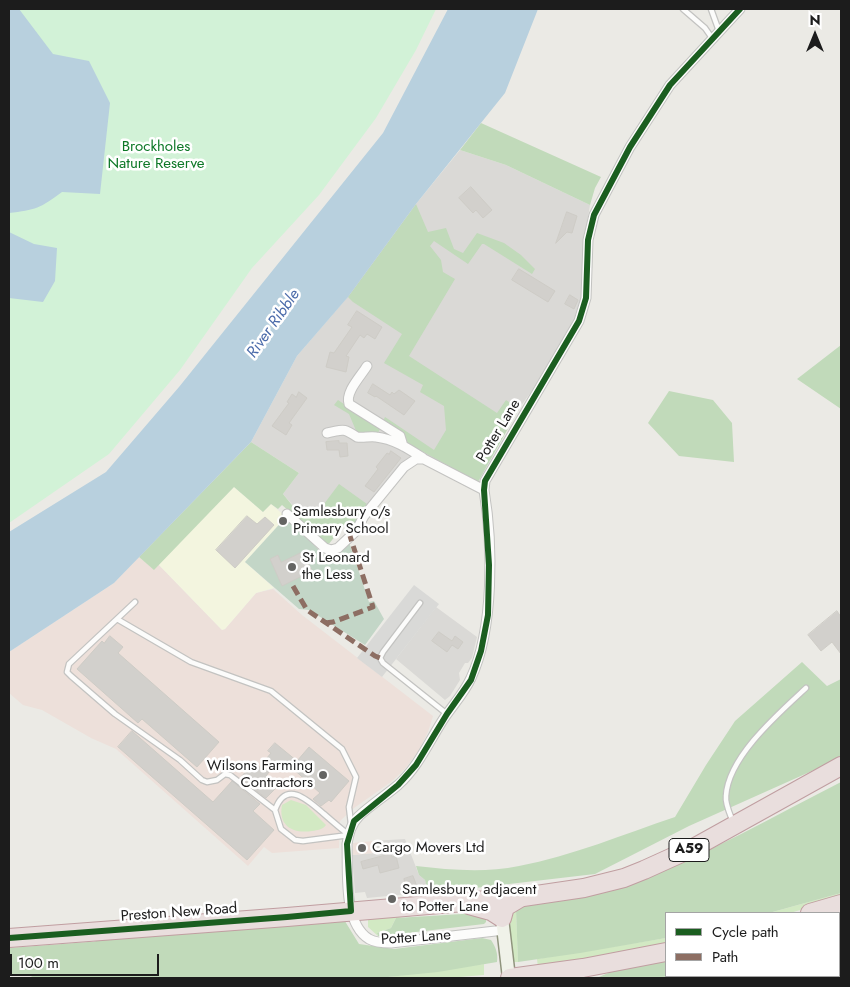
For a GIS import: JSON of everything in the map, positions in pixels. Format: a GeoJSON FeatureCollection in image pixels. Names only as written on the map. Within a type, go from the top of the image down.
{"type":"FeatureCollection","features":[{"type":"Feature","properties":{"kind":"highway","name":"Preston New Road"},"geometry":{"type":"LineString","coordinates":[[9,938],[287,917],[563,892],[624,878],[697,846],[841,766]]}},
{"type":"Feature","properties":{"kind":"highway"},"geometry":{"type":"LineString","coordinates":[[503,924],[505,907],[523,897]]}},
{"type":"Feature","properties":{"kind":"highway"},"geometry":{"type":"LineString","coordinates":[[462,902],[479,909],[491,911],[503,924]]}},
{"type":"Feature","properties":{"kind":"highway"},"geometry":{"type":"LineString","coordinates":[[813,912],[841,904]]}},
{"type":"Feature","properties":{"kind":"highway"},"geometry":{"type":"LineString","coordinates":[[512,978],[583,968],[665,952]]}},
{"type":"Feature","properties":{"kind":"street","name":"Potter Lane"},"geometry":{"type":"LineString","coordinates":[[503,924],[392,943],[370,940],[358,929],[351,911],[347,844],[350,831],[359,816],[398,785],[416,765],[447,714],[471,680],[481,651],[488,615],[489,565],[485,481],[579,321],[586,298],[588,240],[594,215],[630,147],[670,85],[740,9]]}},
{"type":"Feature","properties":{"kind":"street"},"geometry":{"type":"LineString","coordinates":[[367,366],[349,394],[348,400],[350,404],[400,436],[403,446]]}},
{"type":"Feature","properties":{"kind":"street"},"geometry":{"type":"LineString","coordinates":[[327,433],[341,429],[348,430],[356,437],[375,436],[392,441],[484,490]]}},
{"type":"Feature","properties":{"kind":"street"},"geometry":{"type":"LineString","coordinates":[[287,514],[325,548],[331,550],[338,548],[356,531],[364,516],[404,467],[416,459],[424,459]]}},
{"type":"Feature","properties":{"kind":"street"},"geometry":{"type":"LineString","coordinates":[[503,924],[512,978]]}},
{"type":"Feature","properties":{"kind":"lane"},"geometry":{"type":"LineString","coordinates":[[684,9],[705,28],[712,38]]}},
{"type":"Feature","properties":{"kind":"lane"},"geometry":{"type":"LineString","coordinates":[[711,9],[719,31]]}},
{"type":"Feature","properties":{"kind":"lane"},"geometry":{"type":"LineString","coordinates":[[136,602],[68,664],[67,672],[115,714],[180,760],[202,780],[208,782],[217,780],[225,774],[230,775],[275,810],[281,828],[295,840],[303,841],[350,831]]}},
{"type":"Feature","properties":{"kind":"lane"},"geometry":{"type":"LineString","coordinates":[[420,603],[382,652],[380,658],[383,663],[447,714]]}},
{"type":"Feature","properties":{"kind":"lane"},"geometry":{"type":"LineString","coordinates":[[118,619],[190,662],[271,691],[342,749],[356,777],[349,807],[350,831]]}},
{"type":"Feature","properties":{"kind":"lane"},"geometry":{"type":"LineString","coordinates":[[734,826],[726,797],[730,779],[742,754],[774,718],[806,688]]}},
{"type":"Feature","properties":{"kind":"lane"},"geometry":{"type":"LineString","coordinates":[[275,810],[278,801],[286,794],[295,794],[306,798],[350,831]]}},
{"type":"Feature","properties":{"kind":"shaded area"},"geometry":{"type":"Polygon","coordinates":[[[460,150],[506,165],[590,205],[583,247],[582,296],[578,316],[548,368],[516,413],[472,490],[423,463],[414,464],[407,469],[375,510],[367,504],[302,516],[283,494],[299,473],[251,442],[297,356],[346,299],[416,204],[460,150]]]}},
{"type":"Feature","properties":{"kind":"shaded area"},"geometry":{"type":"Polygon","coordinates":[[[234,487],[263,512],[271,504],[286,517],[245,562],[274,588],[256,593],[225,629],[222,630],[158,564],[234,487]]]}},
{"type":"Feature","properties":{"kind":"shaded area"},"geometry":{"type":"Polygon","coordinates":[[[286,517],[327,558],[349,542],[369,602],[374,601],[384,619],[365,645],[309,610],[299,609],[245,562],[286,517]]]}},
{"type":"Feature","properties":{"kind":"shaded area"},"geometry":{"type":"Polygon","coordinates":[[[139,557],[154,569],[158,564],[222,630],[225,629],[256,593],[273,589],[302,615],[433,716],[428,732],[418,752],[404,770],[340,821],[339,848],[272,853],[264,847],[248,866],[116,749],[91,738],[42,710],[23,705],[9,693],[9,652],[114,583],[139,557]]]}},
{"type":"Feature","properties":{"kind":"shaded area"},"geometry":{"type":"Polygon","coordinates":[[[414,585],[439,604],[382,677],[357,658],[414,585]]]}},
{"type":"Feature","properties":{"kind":"shaded area"},"geometry":{"type":"Polygon","coordinates":[[[436,607],[477,637],[472,658],[468,663],[465,663],[459,673],[460,680],[450,696],[445,700],[396,659],[436,607]]]}},
{"type":"Feature","properties":{"kind":"shaded area"},"geometry":{"type":"Polygon","coordinates":[[[405,839],[419,875],[425,880],[428,892],[367,898],[365,892],[355,893],[352,855],[374,853],[373,841],[405,839]]]}},
{"type":"Feature","properties":{"kind":"shaded area"},"geometry":{"type":"Polygon","coordinates":[[[373,841],[374,853],[352,855],[353,843],[373,841]]]}},
{"type":"Feature","properties":{"kind":"green space","name":"Brockholes Nature Reserve"},"geometry":{"type":"Polygon","coordinates":[[[9,9],[436,9],[416,50],[376,118],[319,195],[252,268],[180,370],[109,454],[9,523],[9,9]]]}},
{"type":"Feature","properties":{"kind":"green space"},"geometry":{"type":"Polygon","coordinates":[[[481,123],[601,177],[595,188],[590,205],[506,165],[460,150],[481,123]]]}},
{"type":"Feature","properties":{"kind":"green space"},"geometry":{"type":"Polygon","coordinates":[[[416,204],[428,232],[446,228],[454,249],[463,253],[477,233],[504,243],[521,255],[535,269],[532,274],[484,244],[482,244],[468,264],[434,241],[430,246],[441,260],[443,272],[455,279],[409,356],[497,413],[506,400],[519,409],[478,482],[407,443],[383,421],[385,417],[434,450],[446,430],[444,406],[420,392],[423,385],[384,363],[402,334],[348,297],[416,204]]]}},
{"type":"Feature","properties":{"kind":"green space"},"geometry":{"type":"Polygon","coordinates":[[[841,345],[841,409],[797,379],[841,345]]]}},
{"type":"Feature","properties":{"kind":"green space"},"geometry":{"type":"Polygon","coordinates":[[[669,391],[713,400],[732,423],[734,462],[679,456],[648,423],[669,391]]]}},
{"type":"Feature","properties":{"kind":"green space"},"geometry":{"type":"Polygon","coordinates":[[[338,400],[380,429],[378,433],[357,433],[349,414],[334,405],[338,400]]]}},
{"type":"Feature","properties":{"kind":"green space"},"geometry":{"type":"Polygon","coordinates":[[[251,442],[299,473],[283,494],[301,516],[318,512],[339,484],[367,504],[353,529],[345,524],[328,545],[282,505],[278,509],[271,504],[263,512],[234,487],[154,570],[139,557],[251,442]]]}},
{"type":"Feature","properties":{"kind":"green space"},"geometry":{"type":"Polygon","coordinates":[[[802,662],[827,686],[841,679],[841,758],[689,826],[595,874],[428,892],[425,880],[419,875],[416,866],[455,870],[480,870],[519,866],[578,851],[675,817],[735,721],[802,662]]]}},
{"type":"Feature","properties":{"kind":"green space"},"geometry":{"type":"Polygon","coordinates":[[[841,782],[841,893],[773,912],[665,912],[665,938],[518,962],[516,910],[522,906],[567,899],[624,886],[715,847],[841,782]]]}},
{"type":"Feature","properties":{"kind":"green space"},"geometry":{"type":"Polygon","coordinates":[[[291,800],[306,805],[326,825],[320,830],[305,832],[288,827],[282,818],[281,812],[282,805],[291,800]]]}},
{"type":"Feature","properties":{"kind":"green space"},"geometry":{"type":"Polygon","coordinates":[[[841,893],[841,898],[793,912],[773,912],[841,893]]]}},
{"type":"Feature","properties":{"kind":"green space"},"geometry":{"type":"Polygon","coordinates":[[[516,910],[518,962],[511,962],[510,915],[516,910]]]}},
{"type":"Feature","properties":{"kind":"green space"},"geometry":{"type":"Polygon","coordinates":[[[479,913],[486,919],[484,924],[382,936],[378,936],[377,933],[391,928],[396,918],[479,913]]]}},
{"type":"Feature","properties":{"kind":"green space"},"geometry":{"type":"Polygon","coordinates":[[[393,914],[413,916],[396,918],[391,928],[377,933],[378,936],[368,927],[368,917],[393,914]]]}},
{"type":"Feature","properties":{"kind":"green space"},"geometry":{"type":"Polygon","coordinates":[[[343,918],[359,944],[394,949],[482,938],[491,940],[496,951],[497,962],[438,972],[388,977],[35,978],[22,974],[9,976],[9,948],[93,942],[103,939],[343,918]]]}},
{"type":"Feature","properties":{"kind":"green space"},"geometry":{"type":"Polygon","coordinates":[[[665,938],[665,944],[538,968],[537,959],[665,938]]]}},
{"type":"Feature","properties":{"kind":"green space"},"geometry":{"type":"Polygon","coordinates":[[[665,959],[665,977],[697,977],[585,978],[599,977],[615,970],[665,959]]]}},
{"type":"Feature","properties":{"kind":"green space"},"geometry":{"type":"Polygon","coordinates":[[[484,964],[484,975],[447,978],[327,978],[388,977],[484,964]]]}},
{"type":"Feature","properties":{"kind":"green space"},"geometry":{"type":"Polygon","coordinates":[[[719,977],[790,977],[788,978],[719,977]]]}},
{"type":"Feature","properties":{"kind":"water"},"geometry":{"type":"Polygon","coordinates":[[[9,9],[19,9],[53,54],[89,61],[110,103],[100,194],[62,192],[49,202],[37,207],[9,213],[9,9]]]}},
{"type":"Feature","properties":{"kind":"water","name":"River Ribble"},"geometry":{"type":"Polygon","coordinates":[[[448,9],[538,9],[505,93],[416,204],[348,297],[297,356],[251,442],[114,583],[9,652],[9,532],[106,472],[179,387],[383,133],[448,9]]]}},
{"type":"Feature","properties":{"kind":"water"},"geometry":{"type":"Polygon","coordinates":[[[9,232],[34,244],[57,248],[55,281],[43,302],[9,298],[9,232]]]}},
{"type":"Feature","properties":{"kind":"building"},"geometry":{"type":"Polygon","coordinates":[[[471,187],[492,210],[483,218],[476,210],[473,213],[459,198],[471,187]]]}},
{"type":"Feature","properties":{"kind":"building"},"geometry":{"type":"Polygon","coordinates":[[[567,212],[577,216],[572,233],[567,232],[556,243],[567,212]]]}},
{"type":"Feature","properties":{"kind":"building"},"geometry":{"type":"Polygon","coordinates":[[[519,269],[555,291],[548,302],[512,280],[519,269]]]}},
{"type":"Feature","properties":{"kind":"building"},"geometry":{"type":"Polygon","coordinates":[[[570,295],[578,300],[574,309],[565,304],[570,295]]]}},
{"type":"Feature","properties":{"kind":"building"},"geometry":{"type":"Polygon","coordinates":[[[357,311],[382,327],[375,339],[367,334],[364,338],[360,335],[346,356],[349,357],[346,372],[326,367],[330,352],[334,353],[352,327],[348,325],[357,311]]]}},
{"type":"Feature","properties":{"kind":"building"},"geometry":{"type":"Polygon","coordinates":[[[373,384],[390,395],[392,392],[394,394],[399,390],[415,401],[404,415],[376,396],[368,393],[373,384]]]}},
{"type":"Feature","properties":{"kind":"building"},"geometry":{"type":"Polygon","coordinates":[[[299,392],[307,398],[289,423],[292,425],[286,435],[272,426],[289,403],[287,402],[292,394],[296,397],[299,392]]]}},
{"type":"Feature","properties":{"kind":"building"},"geometry":{"type":"Polygon","coordinates":[[[339,441],[339,443],[347,443],[348,456],[340,457],[339,450],[327,450],[326,442],[339,441]]]}},
{"type":"Feature","properties":{"kind":"building"},"geometry":{"type":"Polygon","coordinates":[[[391,451],[401,458],[374,492],[365,486],[378,469],[376,467],[387,453],[389,454],[391,451]]]}},
{"type":"Feature","properties":{"kind":"building"},"geometry":{"type":"Polygon","coordinates":[[[247,516],[257,524],[265,517],[274,525],[235,568],[216,550],[247,516]]]}},
{"type":"Feature","properties":{"kind":"building","name":"St Leonard the Less"},"geometry":{"type":"Polygon","coordinates":[[[303,552],[312,571],[282,586],[270,559],[278,555],[281,562],[303,552]]]}},
{"type":"Feature","properties":{"kind":"building"},"geometry":{"type":"Polygon","coordinates":[[[837,611],[841,617],[841,654],[832,642],[821,651],[808,635],[837,611]]]}},
{"type":"Feature","properties":{"kind":"building"},"geometry":{"type":"Polygon","coordinates":[[[439,632],[452,641],[455,636],[463,642],[458,649],[452,645],[447,652],[432,641],[439,632]]]}},
{"type":"Feature","properties":{"kind":"building"},"geometry":{"type":"Polygon","coordinates":[[[110,636],[123,647],[118,653],[219,742],[197,767],[142,719],[138,723],[77,669],[102,641],[104,643],[110,636]]]}},
{"type":"Feature","properties":{"kind":"building"},"geometry":{"type":"Polygon","coordinates":[[[132,731],[213,802],[232,781],[260,804],[253,811],[274,830],[247,860],[118,747],[132,731]]]}},
{"type":"Feature","properties":{"kind":"building"},"geometry":{"type":"Polygon","coordinates":[[[275,743],[297,761],[309,747],[349,781],[331,802],[329,800],[321,806],[313,799],[320,793],[290,766],[285,772],[275,764],[266,776],[278,786],[266,798],[240,778],[253,764],[258,769],[271,753],[268,751],[275,743]]]}},
{"type":"Feature","properties":{"kind":"building"},"geometry":{"type":"Polygon","coordinates":[[[391,854],[392,857],[396,856],[399,868],[380,873],[378,865],[363,869],[361,862],[391,854]]]}},
{"type":"Feature","properties":{"kind":"building"},"geometry":{"type":"Polygon","coordinates":[[[413,876],[416,884],[406,887],[404,879],[413,876]]]}},
{"type":"Feature","properties":{"kind":"marked path"},"geometry":{"type":"LineString","coordinates":[[325,623],[333,622],[373,607],[350,536]]}},
{"type":"Feature","properties":{"kind":"marked path"},"geometry":{"type":"LineString","coordinates":[[293,586],[307,610],[380,658]]}},
{"type":"Feature","properties":{"kind":"cycle path"},"geometry":{"type":"LineString","coordinates":[[9,938],[351,911],[347,844],[354,821],[398,785],[416,765],[447,714],[471,680],[481,651],[488,615],[489,565],[485,481],[579,321],[586,298],[588,240],[594,215],[630,147],[670,85],[740,9]]}},
{"type":"Feature","properties":{"kind":"place","name":"Samlesbury o/s Primary School"},"geometry":{"type":"Point","coordinates":[283,521]}},
{"type":"Feature","properties":{"kind":"place","name":"St Leonard the Less"},"geometry":{"type":"Point","coordinates":[292,567]}},
{"type":"Feature","properties":{"kind":"place","name":"Wilsons Farming Contractors"},"geometry":{"type":"Point","coordinates":[323,775]}},
{"type":"Feature","properties":{"kind":"place","name":"Cargo Movers Ltd"},"geometry":{"type":"Point","coordinates":[362,848]}},
{"type":"Feature","properties":{"kind":"place","name":"Samlesbury, adjacent to Potter Lane"},"geometry":{"type":"Point","coordinates":[392,899]}}]}
